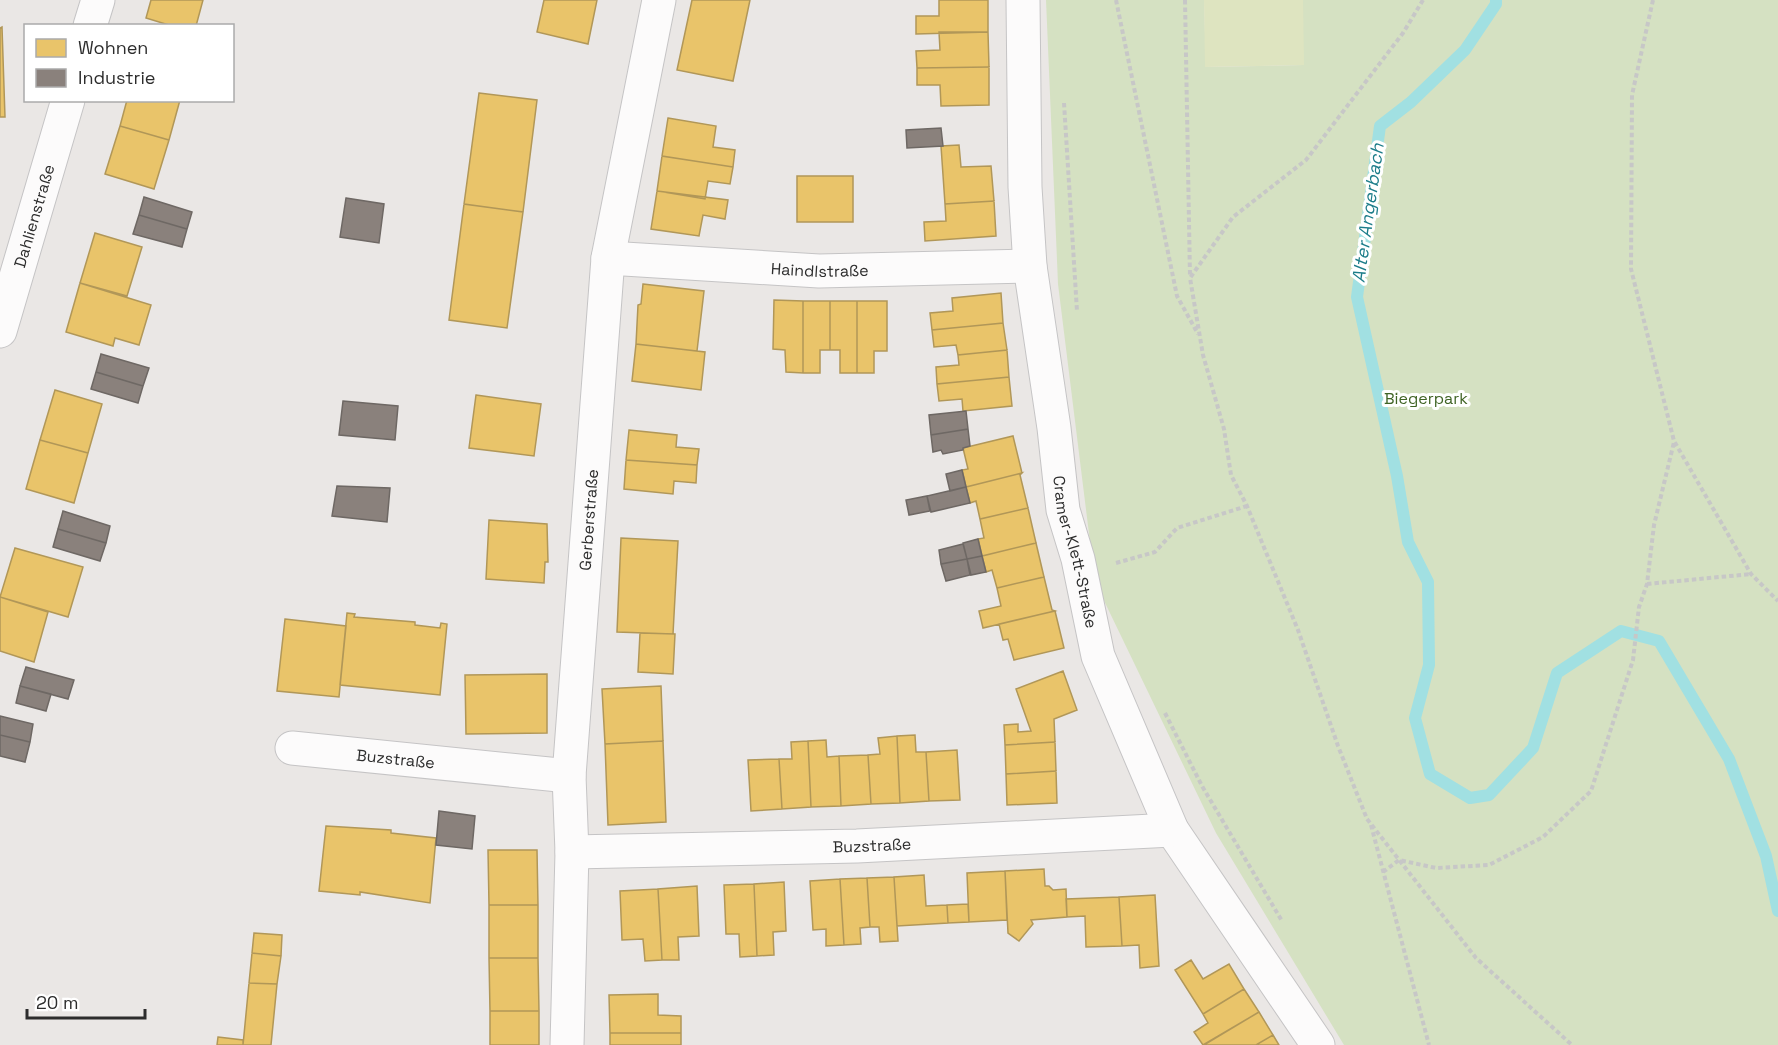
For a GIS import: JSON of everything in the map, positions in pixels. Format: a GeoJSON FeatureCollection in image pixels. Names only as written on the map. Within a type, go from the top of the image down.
{"type":"FeatureCollection","features":[{"type":"Feature","properties":{"kind":"street"},"geometry":{"type":"LineString","coordinates":[[91,24],[98,0]]}},
{"type":"Feature","properties":{"kind":"street","name":"Gerberstraße"},"geometry":{"type":"LineString","coordinates":[[567,1045],[572,852],[569,776],[608,258],[659,0]]}},
{"type":"Feature","properties":{"kind":"street","name":"Cramer-Klett-Straße"},"geometry":{"type":"LineString","coordinates":[[1023,0],[1025,187],[1030,266],[1054,428],[1063,510],[1078,559],[1098,656],[1172,830],[1318,1045]]}},
{"type":"Feature","properties":{"kind":"street","name":"Dahlienstraße"},"geometry":{"type":"LineString","coordinates":[[0,331],[67,102]]}},
{"type":"Feature","properties":{"kind":"street","name":"Haindlstraße"},"geometry":{"type":"LineString","coordinates":[[608,258],[819,271],[1030,266]]}},
{"type":"Feature","properties":{"kind":"street","name":"Buzstraße"},"geometry":{"type":"LineString","coordinates":[[292,748],[569,776]]}},
{"type":"Feature","properties":{"kind":"street","name":"Buzstraße"},"geometry":{"type":"LineString","coordinates":[[572,852],[857,846],[1172,830]]}},
{"type":"Feature","properties":{"kind":"path"},"geometry":{"type":"LineString","coordinates":[[1116,0],[1177,296],[1200,338]]}},
{"type":"Feature","properties":{"kind":"path"},"geometry":{"type":"LineString","coordinates":[[1185,0],[1190,278],[1200,338],[1224,429],[1231,475],[1247,506],[1298,630],[1338,746],[1370,822],[1428,1045]]}},
{"type":"Feature","properties":{"kind":"path"},"geometry":{"type":"LineString","coordinates":[[1190,278],[1233,218],[1306,160],[1403,33],[1423,0]]}},
{"type":"Feature","properties":{"kind":"path"},"geometry":{"type":"LineString","coordinates":[[1653,0],[1649,6],[1632,95],[1630,269],[1674,441],[1751,574],[1778,601]]}},
{"type":"Feature","properties":{"kind":"path"},"geometry":{"type":"LineString","coordinates":[[1064,98],[1078,318]]}},
{"type":"Feature","properties":{"kind":"path"},"geometry":{"type":"LineString","coordinates":[[1383,872],[1399,860],[1436,868],[1489,866],[1543,837],[1591,791],[1633,660],[1639,607],[1647,584],[1654,525],[1674,441]]}},
{"type":"Feature","properties":{"kind":"path"},"geometry":{"type":"LineString","coordinates":[[1107,565],[1155,552],[1177,528],[1247,506]]}},
{"type":"Feature","properties":{"kind":"path"},"geometry":{"type":"LineString","coordinates":[[1647,584],[1751,574]]}},
{"type":"Feature","properties":{"kind":"path"},"geometry":{"type":"LineString","coordinates":[[1161,703],[1202,786],[1285,926]]}},
{"type":"Feature","properties":{"kind":"path"},"geometry":{"type":"LineString","coordinates":[[1370,822],[1476,958],[1572,1045]]}},
{"type":"Feature","properties":{"kind":"green space","name":"Biegerpark"},"geometry":{"type":"Polygon","coordinates":[[[1046,0],[1204,0],[1206,67],[1303,65],[1303,0],[1778,0],[1778,1045],[1344,1045],[1216,833],[1095,582],[1058,284],[1046,0]]]}},
{"type":"Feature","properties":{"kind":"green space"},"geometry":{"type":"Polygon","coordinates":[[[1204,0],[1303,0],[1304,65],[1205,67],[1204,0]]]}},
{"type":"Feature","properties":{"kind":"building: Wohnen"},"geometry":{"type":"Polygon","coordinates":[[[151,0],[203,0],[197,24],[166,24],[146,18],[151,0]]]}},
{"type":"Feature","properties":{"kind":"building: Wohnen"},"geometry":{"type":"Polygon","coordinates":[[[544,0],[597,0],[588,44],[537,32],[544,0]]]}},
{"type":"Feature","properties":{"kind":"building: Wohnen"},"geometry":{"type":"Polygon","coordinates":[[[692,0],[750,0],[733,81],[677,70],[692,0]]]}},
{"type":"Feature","properties":{"kind":"building: Wohnen"},"geometry":{"type":"Polygon","coordinates":[[[939,0],[988,0],[988,32],[916,34],[916,16],[939,16],[939,0]]]}},
{"type":"Feature","properties":{"kind":"building: Wohnen"},"geometry":{"type":"Polygon","coordinates":[[[2,27],[5,117],[0,117],[0,28],[2,27]]]}},
{"type":"Feature","properties":{"kind":"building: Wohnen"},"geometry":{"type":"Polygon","coordinates":[[[939,32],[988,32],[989,67],[917,68],[916,51],[940,50],[939,32]]]}},
{"type":"Feature","properties":{"kind":"building: Wohnen"},"geometry":{"type":"Polygon","coordinates":[[[989,67],[989,105],[941,106],[940,85],[917,85],[917,68],[989,67]]]}},
{"type":"Feature","properties":{"kind":"building: Wohnen"},"geometry":{"type":"Polygon","coordinates":[[[479,93],[537,100],[523,212],[464,204],[479,93]]]}},
{"type":"Feature","properties":{"kind":"building: Wohnen"},"geometry":{"type":"Polygon","coordinates":[[[126,102],[179,102],[169,140],[120,126],[126,102]]]}},
{"type":"Feature","properties":{"kind":"building: Wohnen"},"geometry":{"type":"Polygon","coordinates":[[[668,118],[716,126],[713,147],[735,150],[733,167],[662,156],[668,118]]]}},
{"type":"Feature","properties":{"kind":"building: Wohnen"},"geometry":{"type":"Polygon","coordinates":[[[120,126],[169,140],[154,189],[105,174],[120,126]]]}},
{"type":"Feature","properties":{"kind":"building: Wohnen"},"geometry":{"type":"Polygon","coordinates":[[[959,145],[961,167],[991,166],[994,201],[945,204],[941,146],[959,145]]]}},
{"type":"Feature","properties":{"kind":"building: Wohnen"},"geometry":{"type":"Polygon","coordinates":[[[662,156],[733,167],[730,184],[708,181],[705,199],[657,191],[662,156]]]}},
{"type":"Feature","properties":{"kind":"building: Wohnen"},"geometry":{"type":"Polygon","coordinates":[[[797,176],[853,176],[853,222],[797,222],[797,176]]]}},
{"type":"Feature","properties":{"kind":"building: Wohnen"},"geometry":{"type":"Polygon","coordinates":[[[657,191],[728,200],[725,219],[703,215],[699,236],[651,229],[657,191]]]}},
{"type":"Feature","properties":{"kind":"building: Wohnen"},"geometry":{"type":"Polygon","coordinates":[[[994,201],[996,236],[925,241],[924,222],[946,221],[945,204],[994,201]]]}},
{"type":"Feature","properties":{"kind":"building: Wohnen"},"geometry":{"type":"Polygon","coordinates":[[[464,204],[523,212],[507,328],[449,320],[464,204]]]}},
{"type":"Feature","properties":{"kind":"building: Wohnen"},"geometry":{"type":"Polygon","coordinates":[[[95,233],[142,247],[127,296],[80,283],[95,233]]]}},
{"type":"Feature","properties":{"kind":"building: Wohnen"},"geometry":{"type":"Polygon","coordinates":[[[80,283],[151,305],[139,345],[115,338],[113,346],[66,332],[80,283]]]}},
{"type":"Feature","properties":{"kind":"building: Wohnen"},"geometry":{"type":"Polygon","coordinates":[[[643,284],[704,291],[697,351],[636,344],[638,305],[641,304],[643,284]]]}},
{"type":"Feature","properties":{"kind":"building: Wohnen"},"geometry":{"type":"Polygon","coordinates":[[[1001,293],[1003,323],[932,330],[930,313],[953,311],[952,298],[1001,293]]]}},
{"type":"Feature","properties":{"kind":"building: Wohnen"},"geometry":{"type":"Polygon","coordinates":[[[774,300],[803,301],[803,373],[786,372],[785,350],[773,349],[774,300]]]}},
{"type":"Feature","properties":{"kind":"building: Wohnen"},"geometry":{"type":"Polygon","coordinates":[[[803,301],[830,301],[830,350],[820,350],[820,373],[803,373],[803,301]]]}},
{"type":"Feature","properties":{"kind":"building: Wohnen"},"geometry":{"type":"Polygon","coordinates":[[[830,301],[857,301],[857,373],[840,373],[840,350],[830,350],[830,301]]]}},
{"type":"Feature","properties":{"kind":"building: Wohnen"},"geometry":{"type":"Polygon","coordinates":[[[857,301],[887,301],[887,351],[874,351],[874,373],[857,373],[857,301]]]}},
{"type":"Feature","properties":{"kind":"building: Wohnen"},"geometry":{"type":"Polygon","coordinates":[[[1003,323],[1007,350],[958,355],[956,345],[934,347],[932,330],[1003,323]]]}},
{"type":"Feature","properties":{"kind":"building: Wohnen"},"geometry":{"type":"Polygon","coordinates":[[[636,344],[705,352],[701,390],[632,381],[636,344]]]}},
{"type":"Feature","properties":{"kind":"building: Wohnen"},"geometry":{"type":"Polygon","coordinates":[[[1007,350],[1009,377],[937,384],[936,367],[959,365],[958,355],[1007,350]]]}},
{"type":"Feature","properties":{"kind":"building: Wohnen"},"geometry":{"type":"Polygon","coordinates":[[[1009,377],[1012,406],[963,411],[962,399],[939,401],[937,384],[1009,377]]]}},
{"type":"Feature","properties":{"kind":"building: Wohnen"},"geometry":{"type":"Polygon","coordinates":[[[55,390],[102,404],[88,453],[40,440],[55,390]]]}},
{"type":"Feature","properties":{"kind":"building: Wohnen"},"geometry":{"type":"Polygon","coordinates":[[[476,395],[541,404],[534,456],[469,448],[476,395]]]}},
{"type":"Feature","properties":{"kind":"building: Wohnen"},"geometry":{"type":"Polygon","coordinates":[[[629,430],[677,435],[676,447],[699,449],[697,465],[626,460],[629,430]]]}},
{"type":"Feature","properties":{"kind":"building: Wohnen"},"geometry":{"type":"Polygon","coordinates":[[[1013,436],[1022,473],[966,487],[962,470],[968,469],[963,448],[1013,436]]]}},
{"type":"Feature","properties":{"kind":"building: Wohnen"},"geometry":{"type":"Polygon","coordinates":[[[40,440],[88,453],[74,503],[26,489],[40,440]]]}},
{"type":"Feature","properties":{"kind":"building: Wohnen"},"geometry":{"type":"Polygon","coordinates":[[[626,460],[697,465],[696,483],[674,481],[673,494],[624,489],[626,460]]]}},
{"type":"Feature","properties":{"kind":"building: Wohnen"},"geometry":{"type":"Polygon","coordinates":[[[1022,473],[1020,475],[1028,508],[980,519],[976,501],[970,503],[966,487],[1022,473]]]}},
{"type":"Feature","properties":{"kind":"building: Wohnen"},"geometry":{"type":"Polygon","coordinates":[[[1028,508],[1036,543],[982,556],[978,539],[984,538],[980,519],[1028,508]]]}},
{"type":"Feature","properties":{"kind":"building: Wohnen"},"geometry":{"type":"Polygon","coordinates":[[[489,520],[547,524],[548,562],[545,562],[544,583],[486,579],[489,520]]]}},
{"type":"Feature","properties":{"kind":"building: Wohnen"},"geometry":{"type":"Polygon","coordinates":[[[621,538],[678,541],[673,634],[617,632],[621,538]]]}},
{"type":"Feature","properties":{"kind":"building: Wohnen"},"geometry":{"type":"Polygon","coordinates":[[[1036,543],[1044,577],[997,588],[992,570],[986,572],[982,556],[1036,543]]]}},
{"type":"Feature","properties":{"kind":"building: Wohnen"},"geometry":{"type":"Polygon","coordinates":[[[15,548],[83,567],[68,617],[0,597],[15,548]]]}},
{"type":"Feature","properties":{"kind":"building: Wohnen"},"geometry":{"type":"Polygon","coordinates":[[[1044,577],[1052,610],[1055,611],[983,628],[979,611],[1001,606],[997,588],[1044,577]]]}},
{"type":"Feature","properties":{"kind":"building: Wohnen"},"geometry":{"type":"Polygon","coordinates":[[[0,597],[48,612],[34,662],[0,651],[0,597]]]}},
{"type":"Feature","properties":{"kind":"building: Wohnen"},"geometry":{"type":"Polygon","coordinates":[[[1055,611],[1064,648],[1014,660],[1008,639],[1003,640],[999,624],[1055,611]]]}},
{"type":"Feature","properties":{"kind":"building: Wohnen"},"geometry":{"type":"Polygon","coordinates":[[[347,613],[355,614],[354,617],[415,622],[415,625],[440,628],[441,623],[447,624],[440,695],[340,685],[347,613]]]}},
{"type":"Feature","properties":{"kind":"building: Wohnen"},"geometry":{"type":"Polygon","coordinates":[[[285,619],[346,626],[339,697],[277,691],[285,619]]]}},
{"type":"Feature","properties":{"kind":"building: Wohnen"},"geometry":{"type":"Polygon","coordinates":[[[640,633],[675,634],[673,674],[638,672],[640,633]]]}},
{"type":"Feature","properties":{"kind":"building: Wohnen"},"geometry":{"type":"Polygon","coordinates":[[[1063,671],[1077,710],[1054,719],[1055,742],[1005,745],[1004,725],[1018,724],[1018,732],[1031,731],[1016,689],[1063,671]]]}},
{"type":"Feature","properties":{"kind":"building: Wohnen"},"geometry":{"type":"Polygon","coordinates":[[[547,674],[547,733],[466,734],[465,675],[547,674]]]}},
{"type":"Feature","properties":{"kind":"building: Wohnen"},"geometry":{"type":"Polygon","coordinates":[[[661,686],[663,741],[605,744],[602,689],[661,686]]]}},
{"type":"Feature","properties":{"kind":"building: Wohnen"},"geometry":{"type":"Polygon","coordinates":[[[915,735],[916,752],[926,752],[929,801],[900,803],[897,736],[915,735]]]}},
{"type":"Feature","properties":{"kind":"building: Wohnen"},"geometry":{"type":"Polygon","coordinates":[[[897,736],[900,803],[871,804],[868,755],[880,754],[878,738],[897,736]]]}},
{"type":"Feature","properties":{"kind":"building: Wohnen"},"geometry":{"type":"Polygon","coordinates":[[[826,740],[827,757],[839,756],[841,806],[811,807],[808,741],[826,740]]]}},
{"type":"Feature","properties":{"kind":"building: Wohnen"},"geometry":{"type":"Polygon","coordinates":[[[663,741],[666,822],[608,825],[605,744],[663,741]]]}},
{"type":"Feature","properties":{"kind":"building: Wohnen"},"geometry":{"type":"Polygon","coordinates":[[[808,741],[811,807],[782,809],[779,759],[792,759],[791,742],[808,741]]]}},
{"type":"Feature","properties":{"kind":"building: Wohnen"},"geometry":{"type":"Polygon","coordinates":[[[1055,742],[1056,771],[1006,774],[1005,745],[1055,742]]]}},
{"type":"Feature","properties":{"kind":"building: Wohnen"},"geometry":{"type":"Polygon","coordinates":[[[957,750],[960,800],[929,801],[926,752],[957,750]]]}},
{"type":"Feature","properties":{"kind":"building: Wohnen"},"geometry":{"type":"Polygon","coordinates":[[[868,755],[871,804],[841,806],[839,756],[868,755]]]}},
{"type":"Feature","properties":{"kind":"building: Wohnen"},"geometry":{"type":"Polygon","coordinates":[[[779,759],[782,809],[751,811],[748,760],[779,759]]]}},
{"type":"Feature","properties":{"kind":"building: Wohnen"},"geometry":{"type":"Polygon","coordinates":[[[1056,771],[1057,803],[1007,805],[1006,774],[1056,771]]]}},
{"type":"Feature","properties":{"kind":"building: Wohnen"},"geometry":{"type":"Polygon","coordinates":[[[326,826],[391,830],[391,833],[436,838],[430,903],[360,892],[360,895],[319,891],[326,826]]]}},
{"type":"Feature","properties":{"kind":"building: Wohnen"},"geometry":{"type":"Polygon","coordinates":[[[488,850],[537,850],[538,905],[489,905],[488,850]]]}},
{"type":"Feature","properties":{"kind":"building: Wohnen"},"geometry":{"type":"Polygon","coordinates":[[[1044,869],[1045,886],[1053,890],[1066,889],[1067,917],[1031,920],[1033,924],[1019,941],[1008,933],[1005,871],[1044,869]]]}},
{"type":"Feature","properties":{"kind":"building: Wohnen"},"geometry":{"type":"Polygon","coordinates":[[[1005,871],[1007,920],[969,922],[967,873],[1005,871]]]}},
{"type":"Feature","properties":{"kind":"building: Wohnen"},"geometry":{"type":"Polygon","coordinates":[[[924,875],[926,906],[947,905],[948,923],[897,926],[894,877],[924,875]]]}},
{"type":"Feature","properties":{"kind":"building: Wohnen"},"geometry":{"type":"Polygon","coordinates":[[[894,877],[898,941],[880,942],[879,927],[870,927],[867,878],[894,877]]]}},
{"type":"Feature","properties":{"kind":"building: Wohnen"},"geometry":{"type":"Polygon","coordinates":[[[867,878],[870,927],[860,928],[861,944],[844,945],[840,879],[867,878]]]}},
{"type":"Feature","properties":{"kind":"building: Wohnen"},"geometry":{"type":"Polygon","coordinates":[[[840,879],[844,945],[826,946],[826,929],[813,930],[810,881],[840,879]]]}},
{"type":"Feature","properties":{"kind":"building: Wohnen"},"geometry":{"type":"Polygon","coordinates":[[[784,882],[786,931],[773,932],[774,955],[757,956],[754,884],[784,882]]]}},
{"type":"Feature","properties":{"kind":"building: Wohnen"},"geometry":{"type":"Polygon","coordinates":[[[754,884],[757,956],[740,957],[739,934],[726,934],[724,885],[754,884]]]}},
{"type":"Feature","properties":{"kind":"building: Wohnen"},"geometry":{"type":"Polygon","coordinates":[[[697,886],[699,936],[678,937],[679,960],[662,960],[658,889],[697,886]]]}},
{"type":"Feature","properties":{"kind":"building: Wohnen"},"geometry":{"type":"Polygon","coordinates":[[[658,889],[662,960],[645,961],[643,939],[622,940],[620,891],[658,889]]]}},
{"type":"Feature","properties":{"kind":"building: Wohnen"},"geometry":{"type":"Polygon","coordinates":[[[1155,895],[1159,966],[1140,968],[1139,945],[1122,946],[1119,897],[1155,895]]]}},
{"type":"Feature","properties":{"kind":"building: Wohnen"},"geometry":{"type":"Polygon","coordinates":[[[1119,897],[1122,946],[1086,947],[1085,916],[1067,917],[1066,899],[1119,897]]]}},
{"type":"Feature","properties":{"kind":"building: Wohnen"},"geometry":{"type":"Polygon","coordinates":[[[968,904],[969,922],[948,923],[947,905],[968,904]]]}},
{"type":"Feature","properties":{"kind":"building: Wohnen"},"geometry":{"type":"Polygon","coordinates":[[[489,905],[538,905],[538,958],[489,958],[489,905]]]}},
{"type":"Feature","properties":{"kind":"building: Wohnen"},"geometry":{"type":"Polygon","coordinates":[[[254,933],[282,935],[281,956],[252,953],[254,933]]]}},
{"type":"Feature","properties":{"kind":"building: Wohnen"},"geometry":{"type":"Polygon","coordinates":[[[252,953],[281,956],[277,984],[249,983],[252,953]]]}},
{"type":"Feature","properties":{"kind":"building: Wohnen"},"geometry":{"type":"Polygon","coordinates":[[[489,958],[538,958],[539,1011],[490,1011],[489,958]]]}},
{"type":"Feature","properties":{"kind":"building: Wohnen"},"geometry":{"type":"Polygon","coordinates":[[[1191,960],[1203,979],[1229,964],[1244,989],[1203,1014],[1175,970],[1191,960]]]}},
{"type":"Feature","properties":{"kind":"building: Wohnen"},"geometry":{"type":"Polygon","coordinates":[[[249,983],[277,984],[271,1045],[243,1045],[249,983]]]}},
{"type":"Feature","properties":{"kind":"building: Wohnen"},"geometry":{"type":"Polygon","coordinates":[[[1244,989],[1259,1012],[1203,1045],[1194,1032],[1208,1023],[1203,1014],[1244,989]]]}},
{"type":"Feature","properties":{"kind":"building: Wohnen"},"geometry":{"type":"Polygon","coordinates":[[[658,994],[658,1015],[681,1016],[681,1033],[610,1033],[609,995],[658,994]]]}},
{"type":"Feature","properties":{"kind":"building: Wohnen"},"geometry":{"type":"Polygon","coordinates":[[[490,1011],[539,1011],[539,1045],[490,1045],[490,1011]]]}},
{"type":"Feature","properties":{"kind":"building: Wohnen"},"geometry":{"type":"Polygon","coordinates":[[[1259,1012],[1273,1035],[1256,1045],[1204,1045],[1259,1012]]]}},
{"type":"Feature","properties":{"kind":"building: Wohnen"},"geometry":{"type":"Polygon","coordinates":[[[610,1033],[681,1033],[681,1045],[610,1045],[610,1033]]]}},
{"type":"Feature","properties":{"kind":"building: Wohnen"},"geometry":{"type":"Polygon","coordinates":[[[1273,1035],[1279,1045],[1256,1045],[1273,1035]]]}},
{"type":"Feature","properties":{"kind":"building: Wohnen"},"geometry":{"type":"Polygon","coordinates":[[[218,1037],[243,1040],[243,1045],[217,1045],[218,1037]]]}},
{"type":"Feature","properties":{"kind":"building: Industrie"},"geometry":{"type":"Polygon","coordinates":[[[941,128],[943,146],[907,148],[906,130],[941,128]]]}},
{"type":"Feature","properties":{"kind":"building: Industrie"},"geometry":{"type":"Polygon","coordinates":[[[144,197],[192,212],[187,229],[139,215],[144,197]]]}},
{"type":"Feature","properties":{"kind":"building: Industrie"},"geometry":{"type":"Polygon","coordinates":[[[346,198],[384,204],[379,243],[340,237],[346,198]]]}},
{"type":"Feature","properties":{"kind":"building: Industrie"},"geometry":{"type":"Polygon","coordinates":[[[139,215],[187,229],[182,247],[133,234],[139,215]]]}},
{"type":"Feature","properties":{"kind":"building: Industrie"},"geometry":{"type":"Polygon","coordinates":[[[101,354],[149,368],[143,386],[96,372],[101,354]]]}},
{"type":"Feature","properties":{"kind":"building: Industrie"},"geometry":{"type":"Polygon","coordinates":[[[96,372],[143,386],[138,403],[91,389],[96,372]]]}},
{"type":"Feature","properties":{"kind":"building: Industrie"},"geometry":{"type":"Polygon","coordinates":[[[343,401],[398,406],[395,440],[339,435],[343,401]]]}},
{"type":"Feature","properties":{"kind":"building: Industrie"},"geometry":{"type":"Polygon","coordinates":[[[966,411],[968,429],[931,435],[929,415],[966,411]]]}},
{"type":"Feature","properties":{"kind":"building: Industrie"},"geometry":{"type":"Polygon","coordinates":[[[968,429],[970,446],[963,450],[943,454],[941,450],[933,452],[931,435],[968,429]]]}},
{"type":"Feature","properties":{"kind":"building: Industrie"},"geometry":{"type":"Polygon","coordinates":[[[962,470],[966,487],[950,491],[946,474],[962,470]]]}},
{"type":"Feature","properties":{"kind":"building: Industrie"},"geometry":{"type":"Polygon","coordinates":[[[337,486],[390,488],[387,522],[332,516],[337,486]]]}},
{"type":"Feature","properties":{"kind":"building: Industrie"},"geometry":{"type":"Polygon","coordinates":[[[966,487],[970,503],[931,512],[927,496],[966,487]]]}},
{"type":"Feature","properties":{"kind":"building: Industrie"},"geometry":{"type":"Polygon","coordinates":[[[927,496],[930,511],[909,515],[906,500],[927,496]]]}},
{"type":"Feature","properties":{"kind":"building: Industrie"},"geometry":{"type":"Polygon","coordinates":[[[63,511],[110,526],[106,543],[58,529],[63,511]]]}},
{"type":"Feature","properties":{"kind":"building: Industrie"},"geometry":{"type":"Polygon","coordinates":[[[58,529],[106,543],[100,561],[53,547],[58,529]]]}},
{"type":"Feature","properties":{"kind":"building: Industrie"},"geometry":{"type":"Polygon","coordinates":[[[978,539],[982,556],[967,559],[963,543],[978,539]]]}},
{"type":"Feature","properties":{"kind":"building: Industrie"},"geometry":{"type":"Polygon","coordinates":[[[963,544],[967,559],[941,564],[939,550],[963,544]]]}},
{"type":"Feature","properties":{"kind":"building: Industrie"},"geometry":{"type":"Polygon","coordinates":[[[982,556],[986,572],[971,575],[967,559],[982,556]]]}},
{"type":"Feature","properties":{"kind":"building: Industrie"},"geometry":{"type":"Polygon","coordinates":[[[967,559],[970,575],[946,581],[941,564],[967,559]]]}},
{"type":"Feature","properties":{"kind":"building: Industrie"},"geometry":{"type":"Polygon","coordinates":[[[26,667],[74,680],[68,699],[20,686],[26,667]]]}},
{"type":"Feature","properties":{"kind":"building: Industrie"},"geometry":{"type":"Polygon","coordinates":[[[20,686],[51,694],[46,711],[16,703],[20,686]]]}},
{"type":"Feature","properties":{"kind":"building: Industrie"},"geometry":{"type":"Polygon","coordinates":[[[0,716],[33,724],[30,742],[0,735],[0,716]]]}},
{"type":"Feature","properties":{"kind":"building: Industrie"},"geometry":{"type":"Polygon","coordinates":[[[0,735],[30,742],[25,762],[0,756],[0,735]]]}},
{"type":"Feature","properties":{"kind":"building: Industrie"},"geometry":{"type":"Polygon","coordinates":[[[439,811],[475,816],[472,849],[436,845],[439,811]]]}},
{"type":"Feature","properties":{"kind":"waterway","name":"Alter Angerbach"},"geometry":{"type":"LineString","coordinates":[[1496,0],[1496,4],[1465,50],[1411,102],[1380,126],[1357,297],[1397,476],[1408,542],[1428,582],[1429,665],[1415,718],[1430,774],[1470,798],[1489,795],[1533,748],[1557,673],[1621,631],[1659,641],[1729,759],[1766,856],[1778,911]]}}]}
